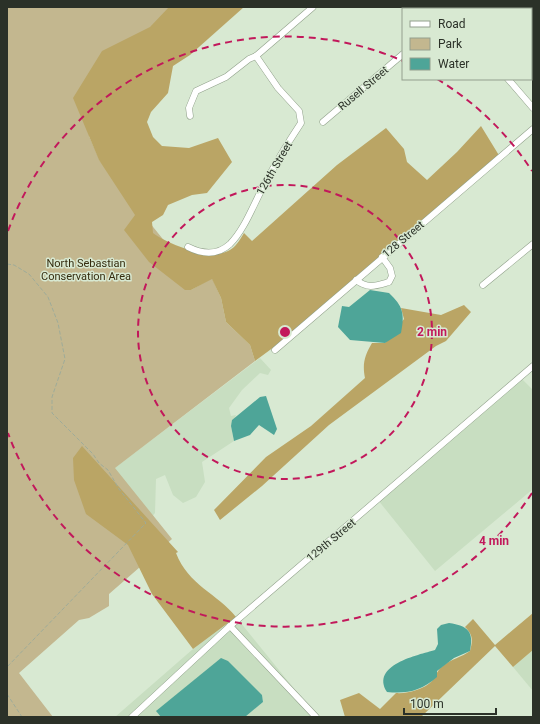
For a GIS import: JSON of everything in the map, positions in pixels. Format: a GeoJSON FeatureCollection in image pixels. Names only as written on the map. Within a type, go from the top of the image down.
{"type":"FeatureCollection","features":[{"type":"Feature","properties":{"kind":"street"},"geometry":{"type":"LineString","coordinates":[[190,116],[189,108],[196,91],[226,77],[249,59],[256,56],[314,7]]}},
{"type":"Feature","properties":{"kind":"street","name":"Rusell Street"},"geometry":{"type":"LineString","coordinates":[[323,122],[402,55]]}},
{"type":"Feature","properties":{"kind":"street","name":"126th Street"},"geometry":{"type":"LineString","coordinates":[[188,247],[200,253],[215,253],[230,244],[242,227],[278,159],[301,123],[299,111],[278,88],[256,56]]}},
{"type":"Feature","properties":{"kind":"street"},"geometry":{"type":"LineString","coordinates":[[509,80],[533,108]]}},
{"type":"Feature","properties":{"kind":"street","name":"128 Street"},"geometry":{"type":"LineString","coordinates":[[275,350],[533,128]]}},
{"type":"Feature","properties":{"kind":"street"},"geometry":{"type":"LineString","coordinates":[[483,285],[533,244]]}},
{"type":"Feature","properties":{"kind":"street"},"geometry":{"type":"LineString","coordinates":[[356,280],[363,285],[371,287],[389,282],[392,276],[390,268],[382,257]]}},
{"type":"Feature","properties":{"kind":"street","name":"129th Street"},"geometry":{"type":"LineString","coordinates":[[132,717],[230,626],[533,366]]}},
{"type":"Feature","properties":{"kind":"street"},"geometry":{"type":"LineString","coordinates":[[230,626],[316,717]]}},
{"type":"Feature","properties":{"kind":"path"},"geometry":{"type":"LineString","coordinates":[[7,264],[14,265],[29,274],[48,297],[58,323],[65,359],[52,398],[52,413],[93,454],[99,463],[108,470],[119,489],[146,523],[7,667]]}},
{"type":"Feature","properties":{"kind":"path"},"geometry":{"type":"LineString","coordinates":[[7,694],[22,717]]}},
{"type":"Feature","properties":{"kind":"shaded area"},"geometry":{"type":"Polygon","coordinates":[[[169,7],[244,7],[190,55],[173,66],[168,93],[151,112],[147,122],[153,137],[162,146],[189,148],[218,138],[232,162],[207,193],[192,195],[168,205],[163,215],[152,222],[153,233],[169,242],[200,253],[220,254],[233,248],[244,233],[252,241],[337,165],[386,128],[404,149],[407,162],[427,180],[457,152],[481,126],[500,157],[297,330],[255,361],[250,345],[226,322],[221,298],[212,279],[191,290],[185,290],[149,262],[124,230],[135,215],[99,160],[73,98],[102,51],[150,27],[169,7]]]}},
{"type":"Feature","properties":{"kind":"shaded area"},"geometry":{"type":"Polygon","coordinates":[[[464,305],[471,312],[446,341],[436,346],[329,425],[262,486],[220,520],[214,510],[266,457],[311,426],[365,378],[364,363],[372,343],[385,343],[404,319],[401,308],[441,315],[464,305]]]}},
{"type":"Feature","properties":{"kind":"shaded area"},"geometry":{"type":"Polygon","coordinates":[[[260,358],[271,370],[268,375],[260,373],[242,390],[229,408],[231,416],[236,415],[231,426],[234,441],[202,462],[205,482],[196,497],[183,503],[173,495],[165,475],[156,479],[155,513],[149,520],[108,473],[260,358]]]}},
{"type":"Feature","properties":{"kind":"shaded area"},"geometry":{"type":"Polygon","coordinates":[[[518,375],[533,390],[533,489],[435,571],[378,500],[410,467],[424,458],[518,375]]]}},
{"type":"Feature","properties":{"kind":"shaded area"},"geometry":{"type":"Polygon","coordinates":[[[82,446],[178,552],[176,553],[181,564],[188,573],[236,617],[193,649],[152,594],[128,545],[86,514],[74,480],[73,458],[82,446]]]}},
{"type":"Feature","properties":{"kind":"shaded area"},"geometry":{"type":"Polygon","coordinates":[[[533,613],[533,650],[513,667],[495,646],[421,717],[345,717],[340,700],[359,693],[380,709],[396,693],[405,693],[416,690],[429,684],[441,668],[470,651],[472,638],[465,627],[473,619],[495,645],[533,613]]]}},
{"type":"Feature","properties":{"kind":"shaded area"},"geometry":{"type":"Polygon","coordinates":[[[236,617],[317,717],[245,717],[263,702],[262,695],[255,690],[174,698],[157,711],[161,717],[115,717],[193,649],[236,617]]]}},
{"type":"Feature","properties":{"kind":"shaded area"},"geometry":{"type":"Polygon","coordinates":[[[533,650],[533,691],[513,667],[533,650]]]}},
{"type":"Feature","properties":{"kind":"green space","name":"North Sebastian Conservation Area"},"geometry":{"type":"Polygon","coordinates":[[[7,7],[238,7],[89,136],[100,161],[195,279],[191,290],[212,278],[221,298],[226,322],[250,345],[255,361],[115,468],[172,539],[109,594],[109,606],[89,618],[79,620],[19,673],[53,717],[7,717],[7,7]]]}},
{"type":"Feature","properties":{"kind":"water"},"geometry":{"type":"Polygon","coordinates":[[[370,290],[389,293],[400,306],[402,311],[403,321],[401,333],[385,343],[350,340],[338,327],[342,306],[349,307],[370,290]]]}},
{"type":"Feature","properties":{"kind":"water"},"geometry":{"type":"Polygon","coordinates":[[[266,396],[277,429],[274,435],[259,425],[250,435],[234,441],[231,426],[232,420],[260,397],[266,396]]]}},
{"type":"Feature","properties":{"kind":"water"},"geometry":{"type":"Polygon","coordinates":[[[449,623],[461,626],[468,631],[471,639],[470,651],[454,658],[437,671],[437,677],[425,686],[407,692],[387,692],[383,683],[385,675],[390,668],[408,658],[435,650],[438,644],[437,629],[441,625],[449,623]]]}},
{"type":"Feature","properties":{"kind":"water"},"geometry":{"type":"Polygon","coordinates":[[[221,658],[228,661],[262,695],[263,702],[245,717],[161,717],[156,711],[221,658]]]}}]}
